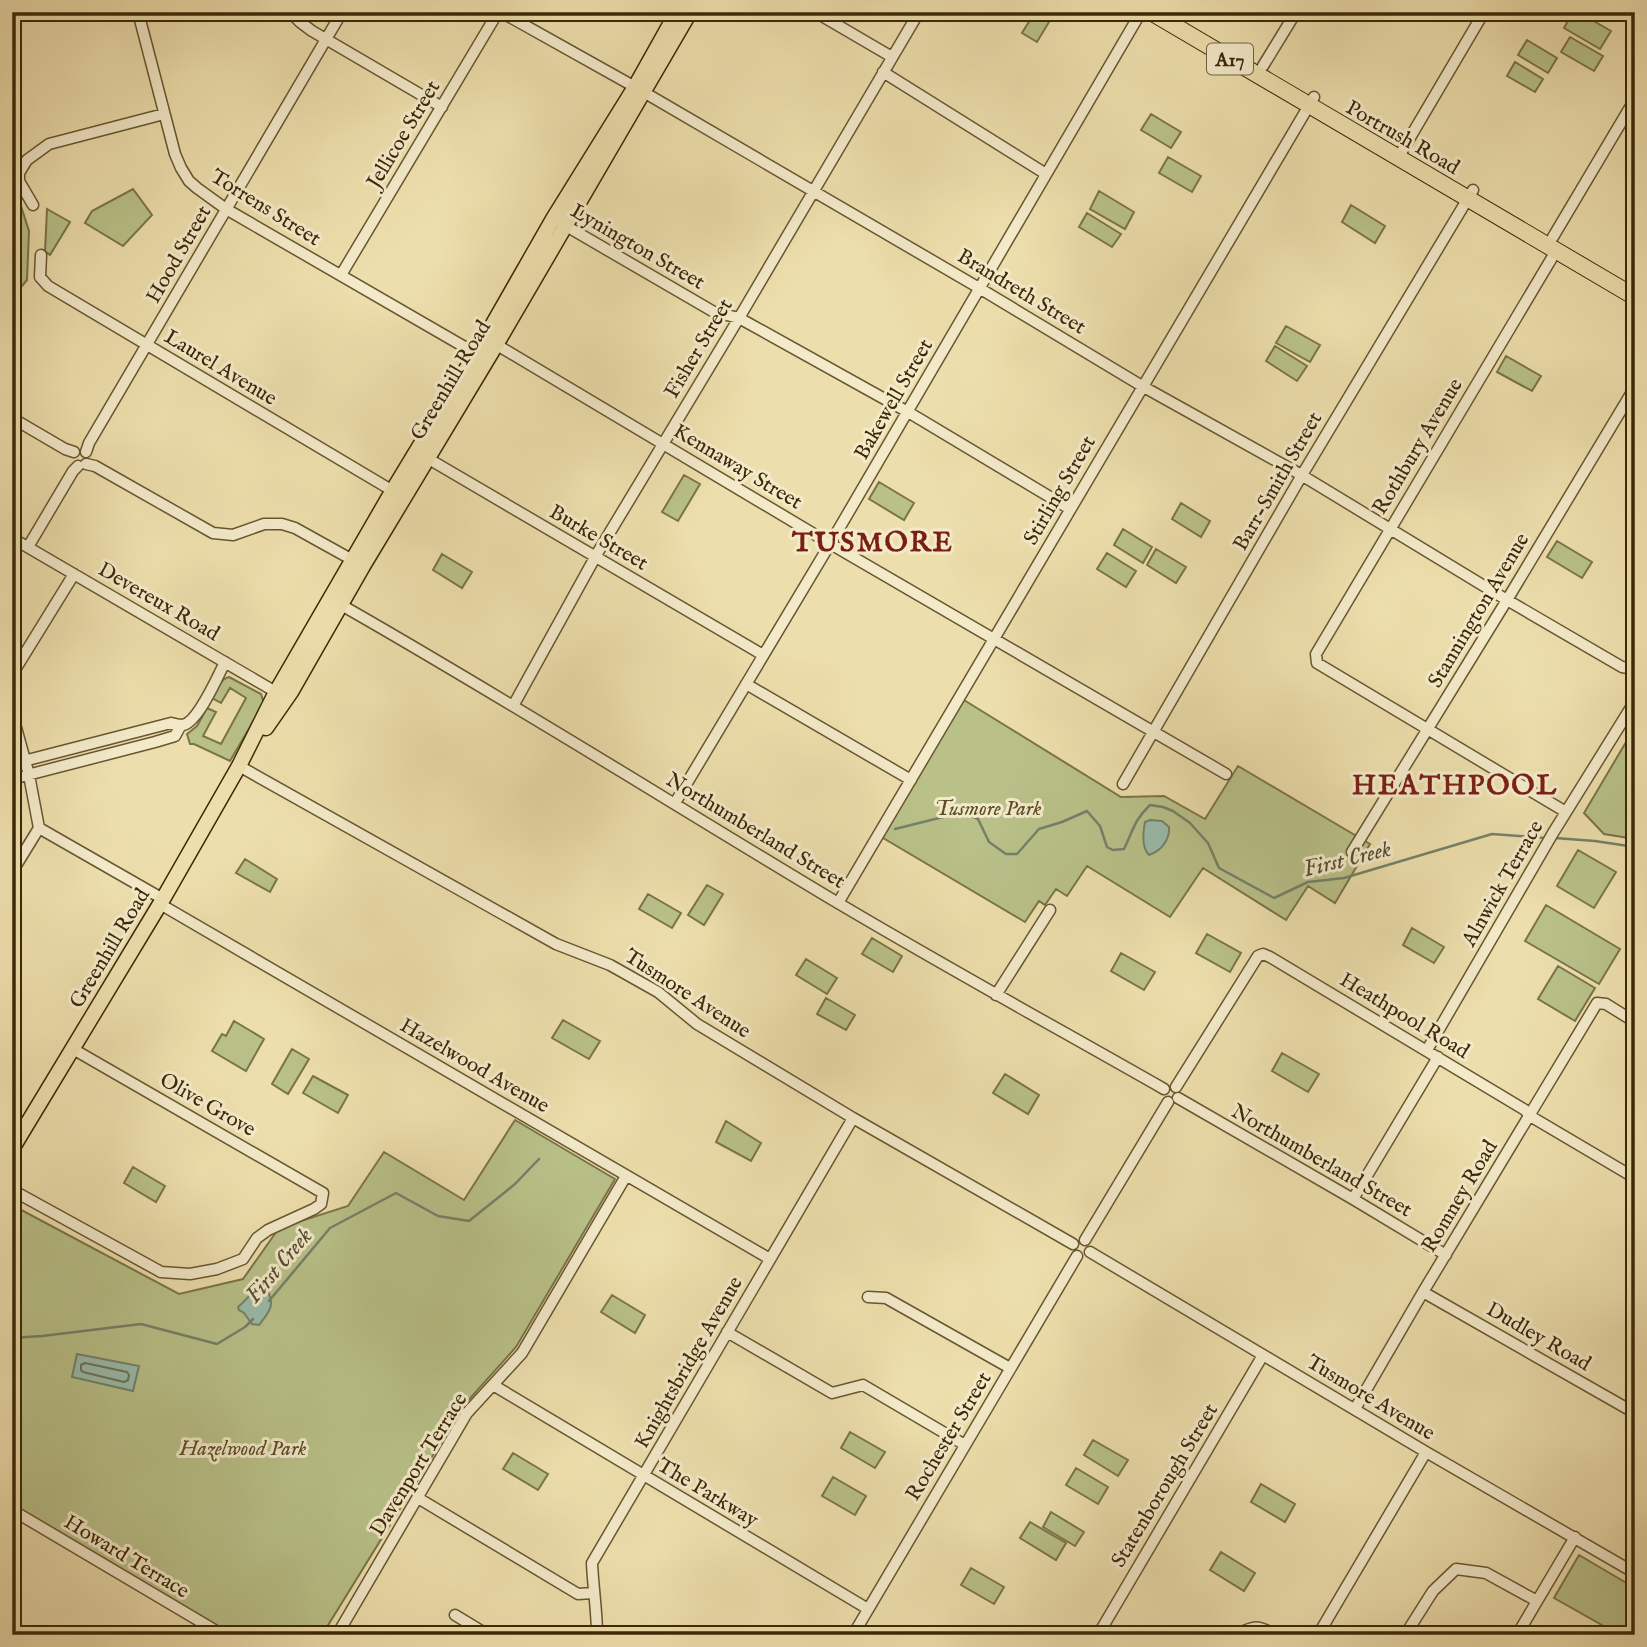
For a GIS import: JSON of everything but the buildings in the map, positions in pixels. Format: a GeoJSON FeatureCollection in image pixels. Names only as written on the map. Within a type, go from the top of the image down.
{"type":"FeatureCollection","features":[{"type":"Feature","properties":{"kind":"highway","name":"Portrush Road"},"geometry":{"type":"LineString","coordinates":[[1151,12],[1312,101],[1555,244],[1635,286]]}},
{"type":"Feature","properties":{"kind":"highway","name":"Portrush Road"},"geometry":{"type":"LineString","coordinates":[[1170,12],[1263,66],[1312,101]]}},
{"type":"Feature","properties":{"kind":"highway","name":"Portrush Road"},"geometry":{"type":"LineString","coordinates":[[1555,244],[1635,297]]}},
{"type":"Feature","properties":{"kind":"main road","name":"Greenhill Road"},"geometry":{"type":"LineString","coordinates":[[639,89],[677,12]]}},
{"type":"Feature","properties":{"kind":"main road","name":"Greenhill Road"},"geometry":{"type":"LineString","coordinates":[[12,1149],[162,902],[559,222],[639,89],[690,12]]}},
{"type":"Feature","properties":{"kind":"main road","name":"Greenhill Road"},"geometry":{"type":"LineString","coordinates":[[422,455],[475,353],[490,341]]}},
{"type":"Feature","properties":{"kind":"street","name":"Torrens Street"},"geometry":{"type":"LineString","coordinates":[[138,12],[175,154],[189,181],[226,209],[475,353]]}},
{"type":"Feature","properties":{"kind":"street"},"geometry":{"type":"LineString","coordinates":[[290,12],[300,23],[442,107]]}},
{"type":"Feature","properties":{"kind":"street","name":"Hood Street"},"geometry":{"type":"LineString","coordinates":[[28,547],[342,12]]}},
{"type":"Feature","properties":{"kind":"street","name":"Brandreth Street"},"geometry":{"type":"LineString","coordinates":[[499,12],[639,89],[981,288],[1142,386],[1302,475],[1622,667],[1635,669]]}},
{"type":"Feature","properties":{"kind":"street","name":"Jellicoe Street"},"geometry":{"type":"LineString","coordinates":[[341,275],[499,12]]}},
{"type":"Feature","properties":{"kind":"street"},"geometry":{"type":"LineString","coordinates":[[815,12],[892,57]]}},
{"type":"Feature","properties":{"kind":"street","name":"Fisher Street"},"geometry":{"type":"LineString","coordinates":[[513,706],[595,558],[919,12]]}},
{"type":"Feature","properties":{"kind":"street","name":"Bakewell Street"},"geometry":{"type":"LineString","coordinates":[[675,803],[1142,12]]}},
{"type":"Feature","properties":{"kind":"street"},"geometry":{"type":"LineString","coordinates":[[1263,66],[1296,12]]}},
{"type":"Feature","properties":{"kind":"street"},"geometry":{"type":"LineString","coordinates":[[1401,154],[1484,12]]}},
{"type":"Feature","properties":{"kind":"street"},"geometry":{"type":"LineString","coordinates":[[883,72],[1046,174]]}},
{"type":"Feature","properties":{"kind":"street","name":"Rothbury Avenue"},"geometry":{"type":"LineString","coordinates":[[1428,730],[1317,663],[1316,654],[1555,244],[1635,99]]}},
{"type":"Feature","properties":{"kind":"street","name":"Stirling Street"},"geometry":{"type":"LineString","coordinates":[[838,903],[1312,101]]}},
{"type":"Feature","properties":{"kind":"street"},"geometry":{"type":"LineString","coordinates":[[33,205],[19,181],[19,173],[27,160],[49,144],[164,114]]}},
{"type":"Feature","properties":{"kind":"street"},"geometry":{"type":"LineString","coordinates":[[1624,117],[1635,124]]}},
{"type":"Feature","properties":{"kind":"street","name":"Barr-Smith Street"},"geometry":{"type":"LineString","coordinates":[[1123,784],[1302,475],[1470,194]]}},
{"type":"Feature","properties":{"kind":"street","name":"Lynington Street"},"geometry":{"type":"LineString","coordinates":[[559,222],[714,312],[739,318],[908,412],[1070,509]]}},
{"type":"Feature","properties":{"kind":"street","name":"Laurel Avenue"},"geometry":{"type":"LineString","coordinates":[[41,255],[40,277],[48,286],[398,494]]}},
{"type":"Feature","properties":{"kind":"street","name":"Kennaway Street"},"geometry":{"type":"LineString","coordinates":[[490,341],[830,544],[1226,774]]}},
{"type":"Feature","properties":{"kind":"street","name":"Stannington Avenue"},"geometry":{"type":"LineString","coordinates":[[1352,852],[1635,387]]}},
{"type":"Feature","properties":{"kind":"street"},"geometry":{"type":"LineString","coordinates":[[12,418],[213,533],[233,535],[264,524],[282,524],[295,528],[358,563]]}},
{"type":"Feature","properties":{"kind":"street","name":"Burke Street"},"geometry":{"type":"LineString","coordinates":[[422,455],[763,655]]}},
{"type":"Feature","properties":{"kind":"street","name":"Devereux Road"},"geometry":{"type":"LineString","coordinates":[[12,538],[281,695]]}},
{"type":"Feature","properties":{"kind":"street"},"geometry":{"type":"LineString","coordinates":[[12,677],[74,574]]}},
{"type":"Feature","properties":{"kind":"street","name":"Northumberland Street"},"geometry":{"type":"LineString","coordinates":[[335,602],[513,706],[838,903],[1446,1255]]}},
{"type":"Feature","properties":{"kind":"street"},"geometry":{"type":"LineString","coordinates":[[12,764],[171,723],[181,725],[190,721],[197,714],[225,662]]}},
{"type":"Feature","properties":{"kind":"street"},"geometry":{"type":"LineString","coordinates":[[746,684],[911,780]]}},
{"type":"Feature","properties":{"kind":"street","name":"Alnwick Terrace"},"geometry":{"type":"LineString","coordinates":[[1427,1050],[1547,843],[1635,701]]}},
{"type":"Feature","properties":{"kind":"street"},"geometry":{"type":"LineString","coordinates":[[12,713],[26,760],[38,828],[12,872]]}},
{"type":"Feature","properties":{"kind":"street"},"geometry":{"type":"LineString","coordinates":[[12,779],[175,736],[181,725]]}},
{"type":"Feature","properties":{"kind":"street"},"geometry":{"type":"LineString","coordinates":[[1428,730],[1566,812]]}},
{"type":"Feature","properties":{"kind":"street"},"geometry":{"type":"LineString","coordinates":[[139,732],[143,746]]}},
{"type":"Feature","properties":{"kind":"street","name":"Tusmore Avenue"},"geometry":{"type":"LineString","coordinates":[[239,766],[556,944],[610,965],[658,992],[697,1024],[853,1118],[1073,1244]]}},
{"type":"Feature","properties":{"kind":"street","name":"Hazelwood Avenue"},"geometry":{"type":"LineString","coordinates":[[38,828],[770,1259]]}},
{"type":"Feature","properties":{"kind":"street"},"geometry":{"type":"LineString","coordinates":[[996,995],[1050,910]]}},
{"type":"Feature","properties":{"kind":"street","name":"Heathpool Road"},"geometry":{"type":"LineString","coordinates":[[1171,1094],[1258,956],[1263,954],[1427,1050],[1525,1110],[1530,1116],[1635,1178]]}},
{"type":"Feature","properties":{"kind":"street","name":"Romney Road"},"geometry":{"type":"LineString","coordinates":[[1355,1409],[1597,1003],[1606,1004],[1635,1021]]}},
{"type":"Feature","properties":{"kind":"street","name":"Olive Grove"},"geometry":{"type":"LineString","coordinates":[[12,1190],[161,1272],[190,1274],[218,1269],[243,1259],[257,1238],[268,1230],[321,1204],[323,1193],[74,1049]]}},
{"type":"Feature","properties":{"kind":"street"},"geometry":{"type":"LineString","coordinates":[[1353,1199],[1438,1057]]}},
{"type":"Feature","properties":{"kind":"street"},"geometry":{"type":"LineString","coordinates":[[1085,1240],[1171,1094]]}},
{"type":"Feature","properties":{"kind":"street","name":"Knightsbridge Avenue"},"geometry":{"type":"LineString","coordinates":[[597,1635],[592,1563],[853,1118]]}},
{"type":"Feature","properties":{"kind":"street","name":"Davenport Terrace"},"geometry":{"type":"LineString","coordinates":[[337,1635],[467,1413],[522,1353],[626,1176]]}},
{"type":"Feature","properties":{"kind":"street"},"geometry":{"type":"LineString","coordinates":[[1079,1239],[1085,1240],[1090,1246],[1090,1252],[1086,1256],[1077,1256],[1073,1251],[1073,1244],[1079,1239]]}},
{"type":"Feature","properties":{"kind":"street","name":"Tusmore Avenue"},"geometry":{"type":"LineString","coordinates":[[1090,1252],[1635,1573]]}},
{"type":"Feature","properties":{"kind":"street","name":"Rochester Street"},"geometry":{"type":"LineString","coordinates":[[853,1635],[1077,1256]]}},
{"type":"Feature","properties":{"kind":"street","name":"Dudley Road"},"geometry":{"type":"LineString","coordinates":[[1423,1292],[1635,1413]]}},
{"type":"Feature","properties":{"kind":"street"},"geometry":{"type":"LineString","coordinates":[[868,1297],[886,1298],[1010,1368]]}},
{"type":"Feature","properties":{"kind":"street"},"geometry":{"type":"LineString","coordinates":[[727,1332],[832,1393],[863,1385],[965,1444]]}},
{"type":"Feature","properties":{"kind":"street","name":"Statenborough Street"},"geometry":{"type":"LineString","coordinates":[[1098,1635],[1263,1355]]}},
{"type":"Feature","properties":{"kind":"street","name":"The Parkway"},"geometry":{"type":"LineString","coordinates":[[493,1385],[868,1609]]}},
{"type":"Feature","properties":{"kind":"street"},"geometry":{"type":"LineString","coordinates":[[1318,1635],[1426,1452]]}},
{"type":"Feature","properties":{"kind":"street"},"geometry":{"type":"LineString","coordinates":[[418,1498],[578,1594],[593,1593]]}},
{"type":"Feature","properties":{"kind":"street","name":"Howard Terrace"},"geometry":{"type":"LineString","coordinates":[[12,1510],[219,1634]]}},
{"type":"Feature","properties":{"kind":"street"},"geometry":{"type":"LineString","coordinates":[[1517,1635],[1575,1537]]}},
{"type":"Feature","properties":{"kind":"street"},"geometry":{"type":"LineString","coordinates":[[1407,1632],[1433,1591],[1455,1569],[1486,1573],[1537,1601]]}},
{"type":"Feature","properties":{"kind":"street"},"geometry":{"type":"LineString","coordinates":[[455,1615],[488,1635]]}},
{"type":"Feature","properties":{"kind":"street"},"geometry":{"type":"LineString","coordinates":[[1235,1635],[1250,1627],[1261,1626],[1275,1635]]}},
{"type":"Feature","properties":{"kind":"green space"},"geometry":{"type":"Polygon","coordinates":[[[1035,12],[1055,12],[1037,42],[1022,33],[1035,12]]]}},
{"type":"Feature","properties":{"kind":"green space"},"geometry":{"type":"Polygon","coordinates":[[[1573,12],[1578,12],[1611,31],[1600,49],[1564,28],[1573,12]]]}},
{"type":"Feature","properties":{"kind":"green space"},"geometry":{"type":"Polygon","coordinates":[[[1570,37],[1603,56],[1594,71],[1561,52],[1570,37]]]}},
{"type":"Feature","properties":{"kind":"green space"},"geometry":{"type":"Polygon","coordinates":[[[1527,40],[1557,58],[1548,73],[1518,55],[1527,40]]]}},
{"type":"Feature","properties":{"kind":"green space"},"geometry":{"type":"Polygon","coordinates":[[[1515,62],[1543,79],[1535,92],[1507,76],[1515,62]]]}},
{"type":"Feature","properties":{"kind":"green space"},"geometry":{"type":"Polygon","coordinates":[[[1151,114],[1181,132],[1171,148],[1141,130],[1151,114]]]}},
{"type":"Feature","properties":{"kind":"green space"},"geometry":{"type":"Polygon","coordinates":[[[1168,157],[1201,176],[1192,192],[1159,173],[1168,157]]]}},
{"type":"Feature","properties":{"kind":"green space"},"geometry":{"type":"Polygon","coordinates":[[[133,189],[152,215],[123,246],[85,223],[92,211],[133,189]]]}},
{"type":"Feature","properties":{"kind":"green space"},"geometry":{"type":"Polygon","coordinates":[[[1099,191],[1134,212],[1125,229],[1090,209],[1099,191]]]}},
{"type":"Feature","properties":{"kind":"green space"},"geometry":{"type":"Polygon","coordinates":[[[12,196],[20,203],[29,231],[27,280],[12,298],[12,196]]]}},
{"type":"Feature","properties":{"kind":"green space"},"geometry":{"type":"Polygon","coordinates":[[[1351,205],[1385,226],[1375,243],[1342,222],[1351,205]]]}},
{"type":"Feature","properties":{"kind":"green space"},"geometry":{"type":"Polygon","coordinates":[[[47,209],[70,222],[50,255],[45,251],[47,209]]]}},
{"type":"Feature","properties":{"kind":"green space"},"geometry":{"type":"Polygon","coordinates":[[[1087,213],[1121,234],[1112,247],[1079,227],[1087,213]]]}},
{"type":"Feature","properties":{"kind":"green space"},"geometry":{"type":"Polygon","coordinates":[[[1286,326],[1320,345],[1310,362],[1276,343],[1286,326]]]}},
{"type":"Feature","properties":{"kind":"green space"},"geometry":{"type":"Polygon","coordinates":[[[1275,346],[1307,366],[1297,381],[1266,361],[1275,346]]]}},
{"type":"Feature","properties":{"kind":"green space"},"geometry":{"type":"Polygon","coordinates":[[[1506,356],[1541,376],[1532,391],[1497,372],[1506,356]]]}},
{"type":"Feature","properties":{"kind":"green space"},"geometry":{"type":"Polygon","coordinates":[[[684,475],[700,484],[678,521],[662,512],[684,475]]]}},
{"type":"Feature","properties":{"kind":"green space"},"geometry":{"type":"Polygon","coordinates":[[[879,482],[914,503],[904,520],[869,499],[879,482]]]}},
{"type":"Feature","properties":{"kind":"green space"},"geometry":{"type":"Polygon","coordinates":[[[1181,503],[1210,521],[1201,537],[1172,519],[1181,503]]]}},
{"type":"Feature","properties":{"kind":"green space"},"geometry":{"type":"Polygon","coordinates":[[[1123,529],[1152,547],[1143,563],[1114,545],[1123,529]]]}},
{"type":"Feature","properties":{"kind":"green space"},"geometry":{"type":"Polygon","coordinates":[[[1557,541],[1592,562],[1582,578],[1547,557],[1557,541]]]}},
{"type":"Feature","properties":{"kind":"green space"},"geometry":{"type":"Polygon","coordinates":[[[1156,549],[1186,567],[1176,583],[1147,565],[1156,549]]]}},
{"type":"Feature","properties":{"kind":"green space"},"geometry":{"type":"Polygon","coordinates":[[[1107,553],[1136,571],[1126,587],[1097,569],[1107,553]]]}},
{"type":"Feature","properties":{"kind":"green space"},"geometry":{"type":"Polygon","coordinates":[[[442,554],[472,572],[462,588],[433,570],[442,554]]]}},
{"type":"Feature","properties":{"kind":"green space"},"geometry":{"type":"Polygon","coordinates":[[[229,677],[261,694],[264,703],[230,761],[190,744],[187,734],[197,726],[207,708],[216,712],[203,736],[221,744],[246,698],[230,688],[221,703],[212,698],[221,682],[229,677]]]}},
{"type":"Feature","properties":{"kind":"green space","name":"Tusmore Park"},"geometry":{"type":"Polygon","coordinates":[[[959,697],[1121,797],[1164,796],[1205,819],[1238,766],[1370,844],[1335,903],[1308,886],[1286,920],[1203,868],[1170,917],[1087,866],[1067,896],[1056,889],[1045,905],[1039,901],[1025,922],[878,835],[959,697]]]}},
{"type":"Feature","properties":{"kind":"green space"},"geometry":{"type":"Polygon","coordinates":[[[1635,727],[1635,839],[1604,834],[1584,813],[1635,727]]]}},
{"type":"Feature","properties":{"kind":"green space"},"geometry":{"type":"Polygon","coordinates":[[[1578,850],[1616,872],[1594,908],[1557,886],[1578,850]]]}},
{"type":"Feature","properties":{"kind":"green space"},"geometry":{"type":"Polygon","coordinates":[[[245,859],[277,879],[270,892],[236,873],[245,859]]]}},
{"type":"Feature","properties":{"kind":"green space"},"geometry":{"type":"Polygon","coordinates":[[[707,885],[723,894],[704,925],[688,915],[707,885]]]}},
{"type":"Feature","properties":{"kind":"green space"},"geometry":{"type":"Polygon","coordinates":[[[648,894],[681,913],[672,928],[639,909],[648,894]]]}},
{"type":"Feature","properties":{"kind":"green space"},"geometry":{"type":"Polygon","coordinates":[[[1546,905],[1620,949],[1599,984],[1525,941],[1546,905]]]}},
{"type":"Feature","properties":{"kind":"green space"},"geometry":{"type":"Polygon","coordinates":[[[1412,928],[1444,947],[1434,963],[1403,945],[1412,928]]]}},
{"type":"Feature","properties":{"kind":"green space"},"geometry":{"type":"Polygon","coordinates":[[[1207,934],[1241,953],[1230,972],[1196,953],[1207,934]]]}},
{"type":"Feature","properties":{"kind":"green space"},"geometry":{"type":"Polygon","coordinates":[[[872,938],[902,956],[893,972],[862,954],[872,938]]]}},
{"type":"Feature","properties":{"kind":"green space"},"geometry":{"type":"Polygon","coordinates":[[[1121,953],[1155,972],[1144,990],[1111,971],[1121,953]]]}},
{"type":"Feature","properties":{"kind":"green space"},"geometry":{"type":"Polygon","coordinates":[[[806,959],[837,978],[827,994],[796,975],[806,959]]]}},
{"type":"Feature","properties":{"kind":"green space"},"geometry":{"type":"Polygon","coordinates":[[[1558,966],[1595,988],[1575,1021],[1538,999],[1558,966]]]}},
{"type":"Feature","properties":{"kind":"green space"},"geometry":{"type":"Polygon","coordinates":[[[826,998],[855,1015],[846,1030],[817,1014],[826,998]]]}},
{"type":"Feature","properties":{"kind":"green space"},"geometry":{"type":"Polygon","coordinates":[[[563,1020],[600,1041],[589,1059],[552,1038],[563,1020]]]}},
{"type":"Feature","properties":{"kind":"green space"},"geometry":{"type":"Polygon","coordinates":[[[234,1021],[264,1039],[246,1071],[212,1051],[222,1034],[226,1036],[234,1021]]]}},
{"type":"Feature","properties":{"kind":"green space"},"geometry":{"type":"Polygon","coordinates":[[[292,1049],[309,1059],[288,1094],[272,1084],[292,1049]]]}},
{"type":"Feature","properties":{"kind":"green space"},"geometry":{"type":"Polygon","coordinates":[[[1282,1053],[1319,1074],[1308,1092],[1272,1071],[1282,1053]]]}},
{"type":"Feature","properties":{"kind":"green space"},"geometry":{"type":"Polygon","coordinates":[[[1005,1074],[1039,1095],[1028,1114],[993,1093],[1005,1074]]]}},
{"type":"Feature","properties":{"kind":"green space"},"geometry":{"type":"Polygon","coordinates":[[[313,1076],[348,1095],[338,1113],[303,1093],[313,1076]]]}},
{"type":"Feature","properties":{"kind":"green space","name":"Hazelwood Park"},"geometry":{"type":"Polygon","coordinates":[[[515,1120],[615,1179],[516,1347],[464,1405],[322,1635],[232,1635],[12,1504],[12,1205],[179,1294],[243,1279],[279,1228],[348,1206],[384,1152],[464,1200],[515,1120]]]}},
{"type":"Feature","properties":{"kind":"green space"},"geometry":{"type":"Polygon","coordinates":[[[726,1121],[761,1143],[751,1161],[716,1142],[726,1121]]]}},
{"type":"Feature","properties":{"kind":"green space"},"geometry":{"type":"Polygon","coordinates":[[[133,1167],[165,1186],[156,1202],[124,1183],[133,1167]]]}},
{"type":"Feature","properties":{"kind":"green space"},"geometry":{"type":"Polygon","coordinates":[[[612,1295],[645,1315],[635,1333],[601,1312],[612,1295]]]}},
{"type":"Feature","properties":{"kind":"green space"},"geometry":{"type":"Polygon","coordinates":[[[850,1432],[885,1452],[875,1468],[841,1448],[850,1432]]]}},
{"type":"Feature","properties":{"kind":"green space"},"geometry":{"type":"Polygon","coordinates":[[[1093,1440],[1128,1460],[1118,1476],[1084,1455],[1093,1440]]]}},
{"type":"Feature","properties":{"kind":"green space"},"geometry":{"type":"Polygon","coordinates":[[[513,1453],[548,1474],[538,1490],[503,1469],[513,1453]]]}},
{"type":"Feature","properties":{"kind":"green space"},"geometry":{"type":"Polygon","coordinates":[[[1076,1468],[1108,1487],[1098,1504],[1066,1485],[1076,1468]]]}},
{"type":"Feature","properties":{"kind":"green space"},"geometry":{"type":"Polygon","coordinates":[[[833,1477],[866,1496],[855,1515],[822,1496],[833,1477]]]}},
{"type":"Feature","properties":{"kind":"green space"},"geometry":{"type":"Polygon","coordinates":[[[1261,1484],[1295,1504],[1285,1522],[1251,1502],[1261,1484]]]}},
{"type":"Feature","properties":{"kind":"green space"},"geometry":{"type":"Polygon","coordinates":[[[1051,1512],[1084,1532],[1075,1546],[1043,1527],[1051,1512]]]}},
{"type":"Feature","properties":{"kind":"green space"},"geometry":{"type":"Polygon","coordinates":[[[1030,1522],[1066,1543],[1056,1560],[1020,1538],[1030,1522]]]}},
{"type":"Feature","properties":{"kind":"green space"},"geometry":{"type":"Polygon","coordinates":[[[1221,1552],[1255,1573],[1244,1591],[1210,1570],[1221,1552]]]}},
{"type":"Feature","properties":{"kind":"green space"},"geometry":{"type":"Polygon","coordinates":[[[1579,1555],[1635,1588],[1635,1629],[1609,1629],[1554,1598],[1579,1555]]]}},
{"type":"Feature","properties":{"kind":"green space"},"geometry":{"type":"Polygon","coordinates":[[[971,1568],[1004,1587],[994,1604],[961,1585],[971,1568]]]}},
{"type":"Feature","properties":{"kind":"water"},"geometry":{"type":"Polygon","coordinates":[[[1162,821],[1169,827],[1169,832],[1164,844],[1149,855],[1143,835],[1145,822],[1162,821]]]}},
{"type":"Feature","properties":{"kind":"water"},"geometry":{"type":"Polygon","coordinates":[[[266,1288],[271,1299],[270,1308],[259,1325],[252,1324],[238,1307],[253,1293],[266,1288]]]}},
{"type":"Feature","properties":{"kind":"water"},"geometry":{"type":"Polygon","coordinates":[[[77,1354],[139,1366],[133,1391],[72,1377],[77,1354]]]}},
{"type":"Feature","properties":{"kind":"waterway","name":"First Creek"},"geometry":{"type":"LineString","coordinates":[[895,829],[963,812],[978,819],[989,842],[1006,854],[1017,854],[1039,829],[1087,811],[1100,826],[1107,847],[1113,850],[1124,849],[1137,821],[1150,805],[1163,807],[1190,823],[1208,843],[1219,868],[1274,898],[1308,882],[1344,878],[1492,834],[1545,838]]}},
{"type":"Feature","properties":{"kind":"waterway","name":"First Creek"},"geometry":{"type":"LineString","coordinates":[[1555,838],[1635,847]]}},
{"type":"Feature","properties":{"kind":"waterway","name":"First Creek"},"geometry":{"type":"LineString","coordinates":[[269,1301],[330,1228],[396,1193],[438,1216],[469,1221],[515,1184],[539,1159]]}},
{"type":"Feature","properties":{"kind":"waterway","name":"First Creek"},"geometry":{"type":"LineString","coordinates":[[12,1338],[141,1324],[217,1344],[253,1319]]}},
{"type":"Feature","properties":{"kind":"district","name":"TUSMORE"},"geometry":{"type":"Point","coordinates":[873,541]}},
{"type":"Feature","properties":{"kind":"district","name":"HEATHPOOL"},"geometry":{"type":"Point","coordinates":[1455,784]}}]}
